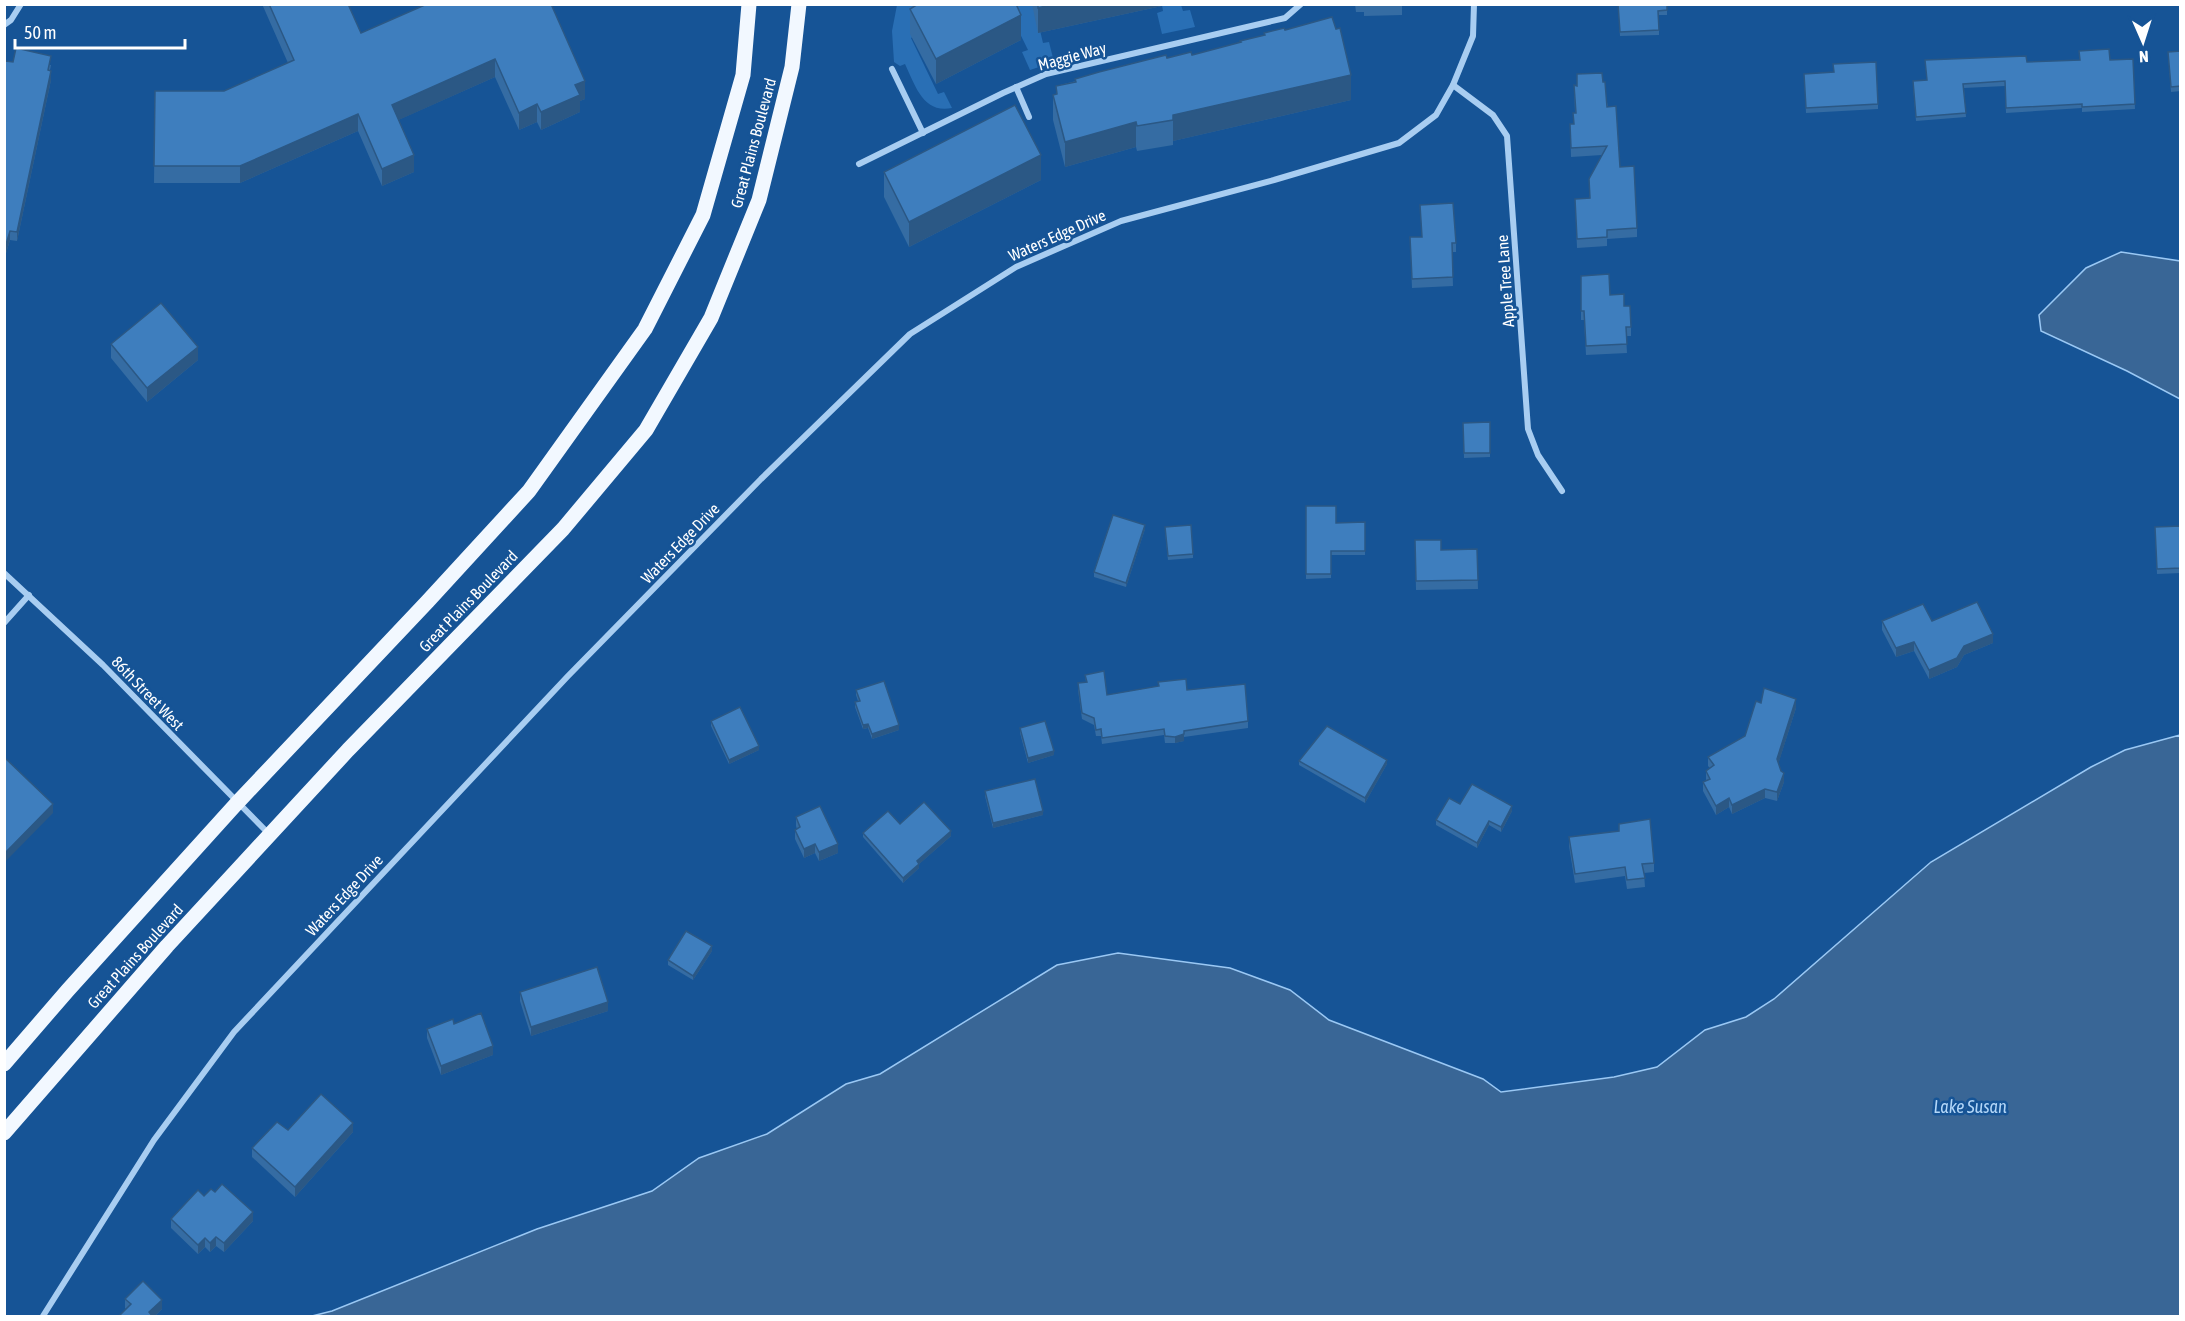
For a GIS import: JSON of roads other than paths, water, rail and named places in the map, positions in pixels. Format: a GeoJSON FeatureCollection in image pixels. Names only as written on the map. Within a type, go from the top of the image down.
{"type":"FeatureCollection","features":[{"type":"Feature","properties":{"kind":"main road","name":"Great Plains Boulevard"},"geometry":{"type":"LineString","coordinates":[[4,1064],[237,803],[529,491],[645,329],[703,215],[743,75],[749,4]]}},
{"type":"Feature","properties":{"kind":"main road","name":"Great Plains Boulevard"},"geometry":{"type":"LineString","coordinates":[[4,1133],[167,946],[348,750],[563,529],[646,430],[711,318],[759,200],[792,67],[799,4]]}},
{"type":"Feature","properties":{"kind":"street"},"geometry":{"type":"LineString","coordinates":[[4,25],[11,20],[21,4]]}},
{"type":"Feature","properties":{"kind":"street","name":"Maggie Way"},"geometry":{"type":"LineString","coordinates":[[859,164],[1046,74],[1286,18],[1301,4]]}},
{"type":"Feature","properties":{"kind":"street","name":"Waters Edge Drive"},"geometry":{"type":"LineString","coordinates":[[43,1317],[154,1140],[234,1032],[568,676],[761,479],[910,334],[1016,267],[1121,221],[1316,169],[1400,143],[1436,115],[1453,85],[1473,36],[1474,4]]}},
{"type":"Feature","properties":{"kind":"street"},"geometry":{"type":"LineString","coordinates":[[892,69],[923,133]]}},
{"type":"Feature","properties":{"kind":"street","name":"Apple Tree Lane"},"geometry":{"type":"LineString","coordinates":[[1453,85],[1492,115],[1507,136],[1528,429],[1538,455],[1562,491]]}},
{"type":"Feature","properties":{"kind":"street"},"geometry":{"type":"LineString","coordinates":[[1016,87],[1029,117]]}},
{"type":"Feature","properties":{"kind":"street","name":"86th Street West"},"geometry":{"type":"LineString","coordinates":[[4,573],[103,665],[270,835]]}},
{"type":"Feature","properties":{"kind":"street"},"geometry":{"type":"LineString","coordinates":[[4,623],[29,595]]}},
{"type":"Feature","properties":{"kind":"water"},"geometry":{"type":"Polygon","coordinates":[[[2121,252],[2180,261],[2180,399],[2127,371],[2041,331],[2039,315],[2086,268],[2121,252]]]}},
{"type":"Feature","properties":{"kind":"water","name":"Lake Susan"},"geometry":{"type":"Polygon","coordinates":[[[2180,735],[2180,1316],[312,1316],[332,1311],[537,1229],[652,1191],[699,1158],[767,1134],[846,1084],[880,1074],[1057,965],[1118,953],[1230,968],[1290,990],[1329,1020],[1483,1079],[1501,1092],[1614,1077],[1657,1067],[1705,1030],[1746,1017],[1774,999],[1931,862],[2091,767],[2125,750],[2180,735]]]}}]}
